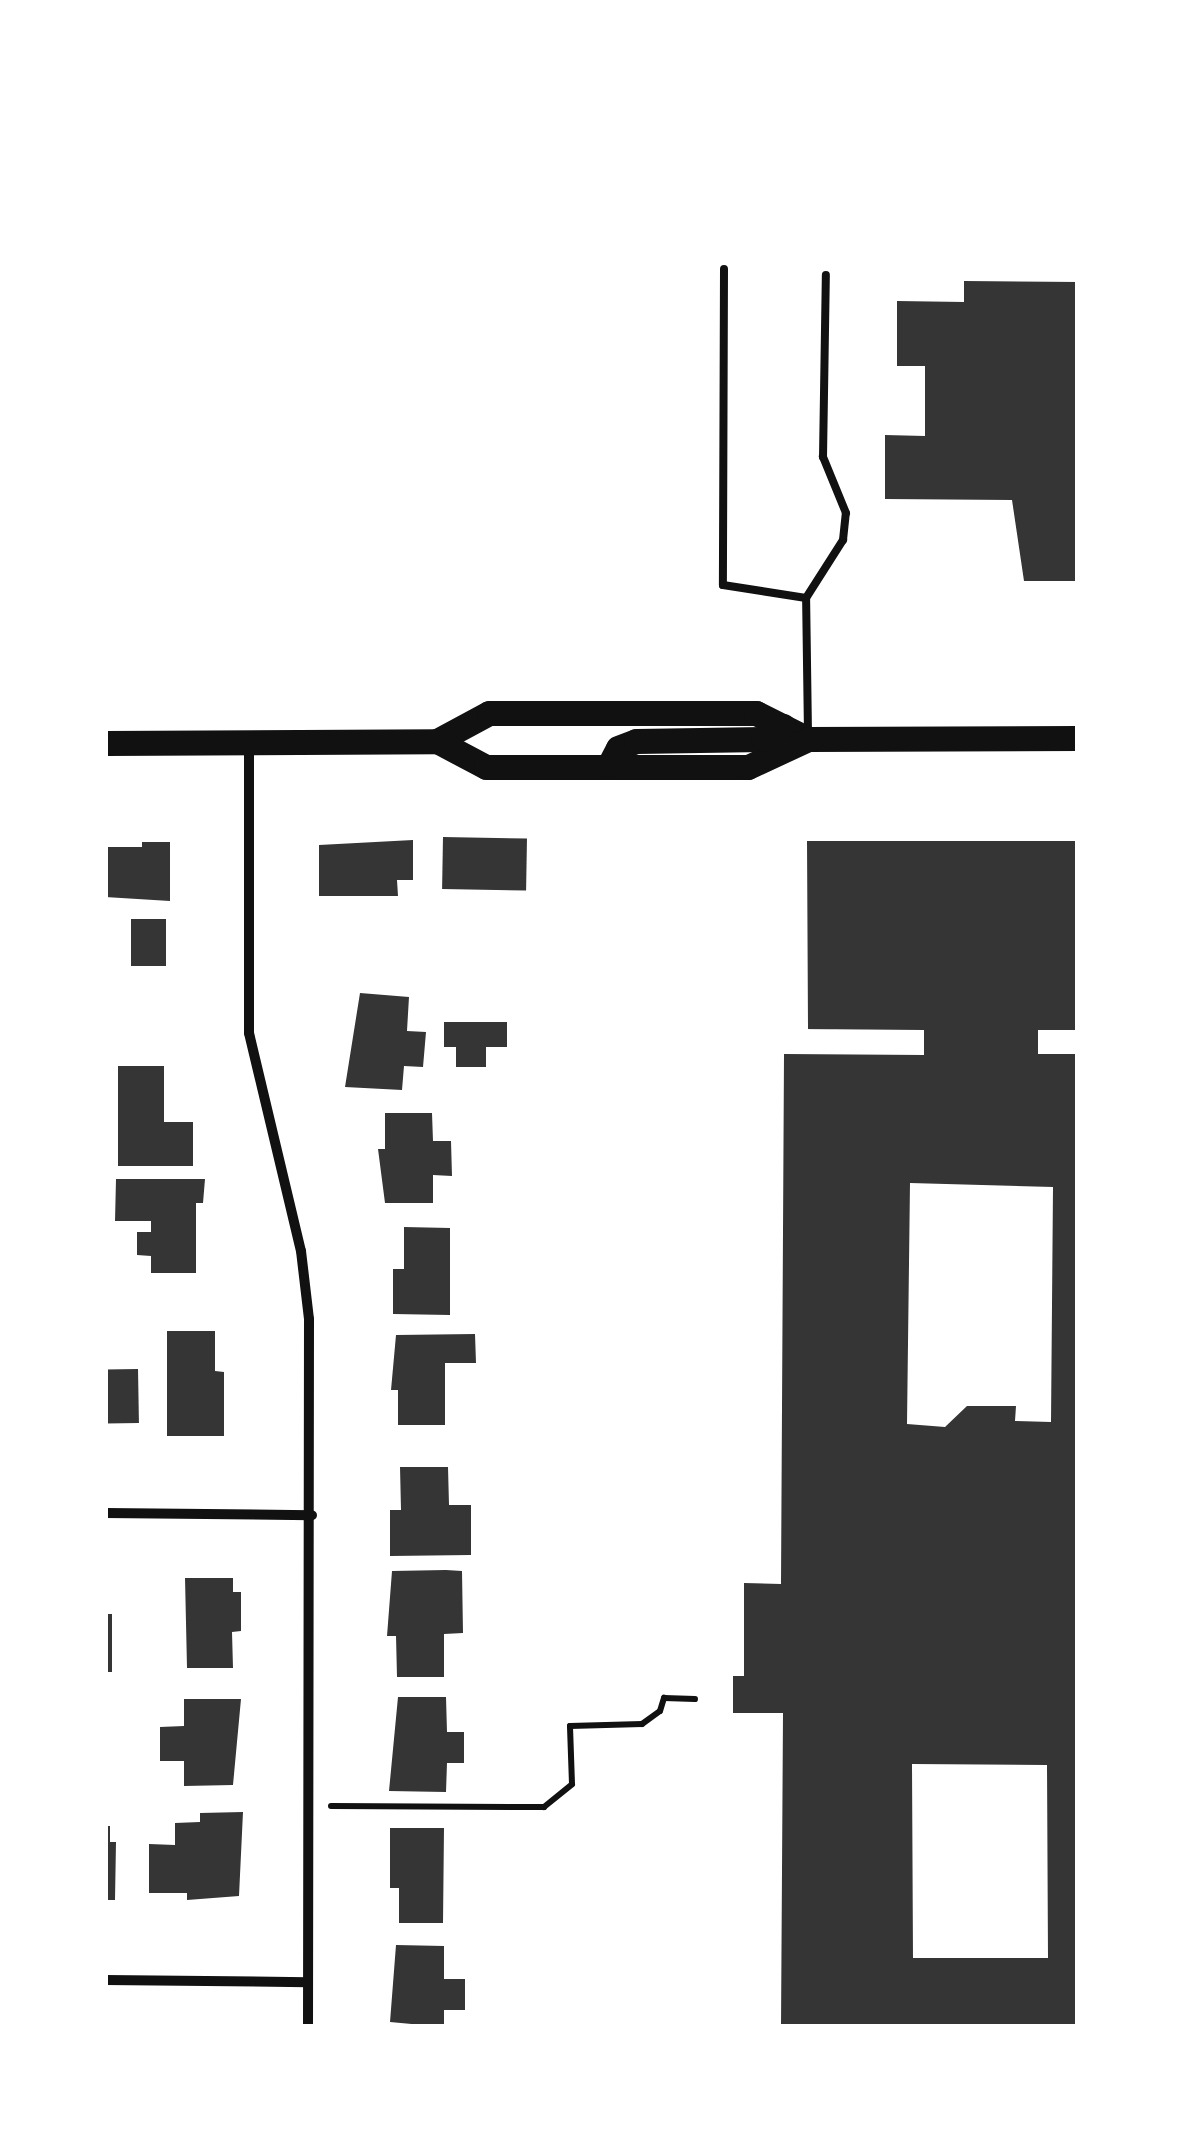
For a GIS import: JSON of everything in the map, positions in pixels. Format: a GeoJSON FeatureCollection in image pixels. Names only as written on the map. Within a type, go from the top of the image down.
{"type":"FeatureCollection","features":[{"type":"Feature","properties":{"kind":"main road"},"geometry":{"type":"LineString","coordinates":[[437,741],[489,712],[756,712],[808,739]]}},
{"type":"Feature","properties":{"kind":"main road"},"geometry":{"type":"LineString","coordinates":[[608,767],[618,748],[636,741],[764,739],[783,726]]}},
{"type":"Feature","properties":{"kind":"main road"},"geometry":{"type":"LineString","coordinates":[[105,743],[437,741],[486,767],[748,767],[808,739],[1078,738]]}},
{"type":"Feature","properties":{"kind":"street"},"geometry":{"type":"LineString","coordinates":[[249,742],[249,1034],[305,1285],[312,1515],[308,2027]]}},
{"type":"Feature","properties":{"kind":"street"},"geometry":{"type":"LineString","coordinates":[[105,1513],[312,1515]]}},
{"type":"Feature","properties":{"kind":"street"},"geometry":{"type":"LineString","coordinates":[[105,1980],[308,1982]]}},
{"type":"Feature","properties":{"kind":"lane"},"geometry":{"type":"LineString","coordinates":[[724,269],[723,585],[806,598]]}},
{"type":"Feature","properties":{"kind":"lane"},"geometry":{"type":"LineString","coordinates":[[808,739],[806,598],[843,540],[846,512],[824,457],[826,275]]}},
{"type":"Feature","properties":{"kind":"path"},"geometry":{"type":"LineString","coordinates":[[310,1806],[544,1808],[572,1784],[570,1726],[642,1724],[660,1711],[664,1698],[694,1699]]}},
{"type":"Feature","properties":{"kind":"building"},"geometry":{"type":"Polygon","coordinates":[[[964,281],[1078,282],[1078,581],[1024,581],[1012,500],[885,499],[885,435],[925,436],[925,366],[897,366],[897,301],[964,302],[964,281]]]}},
{"type":"Feature","properties":{"kind":"building"},"geometry":{"type":"Polygon","coordinates":[[[443,837],[527,838],[526,890],[442,889],[443,837]]]}},
{"type":"Feature","properties":{"kind":"building"},"geometry":{"type":"Polygon","coordinates":[[[413,840],[413,880],[397,880],[398,896],[319,896],[319,845],[413,840]]]}},
{"type":"Feature","properties":{"kind":"building"},"geometry":{"type":"Polygon","coordinates":[[[807,841],[1078,841],[1078,1030],[1038,1030],[1038,1054],[1078,1054],[1078,2027],[781,2027],[783,1713],[733,1713],[733,1676],[744,1676],[744,1583],[781,1584],[784,1054],[924,1055],[924,1030],[808,1029],[807,841]],[[910,1183],[907,1424],[945,1427],[967,1406],[1016,1406],[1015,1421],[1051,1422],[1053,1187],[910,1183]],[[912,1764],[913,1958],[1048,1958],[1047,1765],[912,1764]]]}},
{"type":"Feature","properties":{"kind":"building"},"geometry":{"type":"Polygon","coordinates":[[[142,842],[170,842],[170,901],[105,897],[105,847],[142,847],[142,842]]]}},
{"type":"Feature","properties":{"kind":"building"},"geometry":{"type":"Polygon","coordinates":[[[131,919],[166,919],[166,966],[131,966],[131,919]]]}},
{"type":"Feature","properties":{"kind":"building"},"geometry":{"type":"Polygon","coordinates":[[[360,993],[409,997],[407,1031],[426,1032],[423,1067],[404,1066],[402,1090],[345,1087],[360,993]]]}},
{"type":"Feature","properties":{"kind":"building"},"geometry":{"type":"Polygon","coordinates":[[[444,1022],[507,1022],[507,1047],[486,1047],[486,1067],[456,1067],[456,1047],[444,1047],[444,1022]]]}},
{"type":"Feature","properties":{"kind":"building"},"geometry":{"type":"Polygon","coordinates":[[[118,1066],[164,1066],[164,1122],[193,1122],[193,1166],[118,1166],[118,1066]]]}},
{"type":"Feature","properties":{"kind":"building"},"geometry":{"type":"Polygon","coordinates":[[[385,1113],[432,1113],[433,1141],[451,1141],[452,1176],[433,1175],[433,1203],[385,1203],[378,1149],[385,1149],[385,1113]]]}},
{"type":"Feature","properties":{"kind":"building"},"geometry":{"type":"Polygon","coordinates":[[[116,1179],[205,1179],[203,1203],[196,1203],[196,1273],[151,1273],[151,1256],[137,1255],[137,1232],[151,1232],[151,1221],[115,1221],[116,1179]]]}},
{"type":"Feature","properties":{"kind":"building"},"geometry":{"type":"Polygon","coordinates":[[[404,1227],[450,1228],[450,1315],[393,1314],[393,1269],[404,1269],[404,1227]]]}},
{"type":"Feature","properties":{"kind":"building"},"geometry":{"type":"Polygon","coordinates":[[[167,1331],[215,1331],[215,1371],[224,1372],[224,1436],[167,1436],[167,1331]]]}},
{"type":"Feature","properties":{"kind":"building"},"geometry":{"type":"Polygon","coordinates":[[[475,1334],[476,1363],[445,1363],[445,1425],[398,1425],[398,1390],[391,1390],[396,1335],[475,1334]]]}},
{"type":"Feature","properties":{"kind":"building"},"geometry":{"type":"Polygon","coordinates":[[[138,1369],[139,1423],[106,1424],[105,1370],[138,1369]]]}},
{"type":"Feature","properties":{"kind":"building"},"geometry":{"type":"Polygon","coordinates":[[[400,1467],[448,1467],[449,1505],[471,1505],[471,1555],[390,1556],[390,1510],[401,1510],[400,1467]]]}},
{"type":"Feature","properties":{"kind":"building"},"geometry":{"type":"Polygon","coordinates":[[[392,1571],[462,1571],[463,1633],[444,1634],[444,1677],[397,1677],[396,1636],[387,1636],[392,1571]]]}},
{"type":"Feature","properties":{"kind":"building"},"geometry":{"type":"Polygon","coordinates":[[[185,1578],[233,1578],[233,1592],[241,1592],[241,1631],[232,1632],[233,1668],[187,1668],[185,1578]]]}},
{"type":"Feature","properties":{"kind":"building"},"geometry":{"type":"Polygon","coordinates":[[[105,1614],[112,1614],[112,1672],[105,1672],[105,1614]]]}},
{"type":"Feature","properties":{"kind":"building"},"geometry":{"type":"Polygon","coordinates":[[[398,1697],[446,1697],[447,1732],[464,1732],[464,1763],[447,1763],[446,1792],[389,1791],[398,1697]]]}},
{"type":"Feature","properties":{"kind":"building"},"geometry":{"type":"Polygon","coordinates":[[[184,1699],[241,1699],[233,1785],[184,1786],[184,1761],[160,1761],[160,1727],[184,1726],[184,1699]]]}},
{"type":"Feature","properties":{"kind":"building"},"geometry":{"type":"Polygon","coordinates":[[[243,1812],[239,1896],[187,1900],[187,1893],[149,1893],[149,1844],[175,1845],[175,1823],[200,1822],[200,1813],[243,1812]]]}},
{"type":"Feature","properties":{"kind":"building"},"geometry":{"type":"Polygon","coordinates":[[[105,1826],[110,1826],[110,1842],[116,1842],[115,1900],[105,1900],[105,1826]]]}},
{"type":"Feature","properties":{"kind":"building"},"geometry":{"type":"Polygon","coordinates":[[[390,1828],[444,1828],[443,1923],[399,1923],[399,1888],[390,1888],[390,1828]]]}},
{"type":"Feature","properties":{"kind":"building"},"geometry":{"type":"Polygon","coordinates":[[[396,1945],[444,1946],[444,1979],[465,1979],[465,2010],[444,2010],[444,2027],[390,2022],[396,1945]]]}}]}
